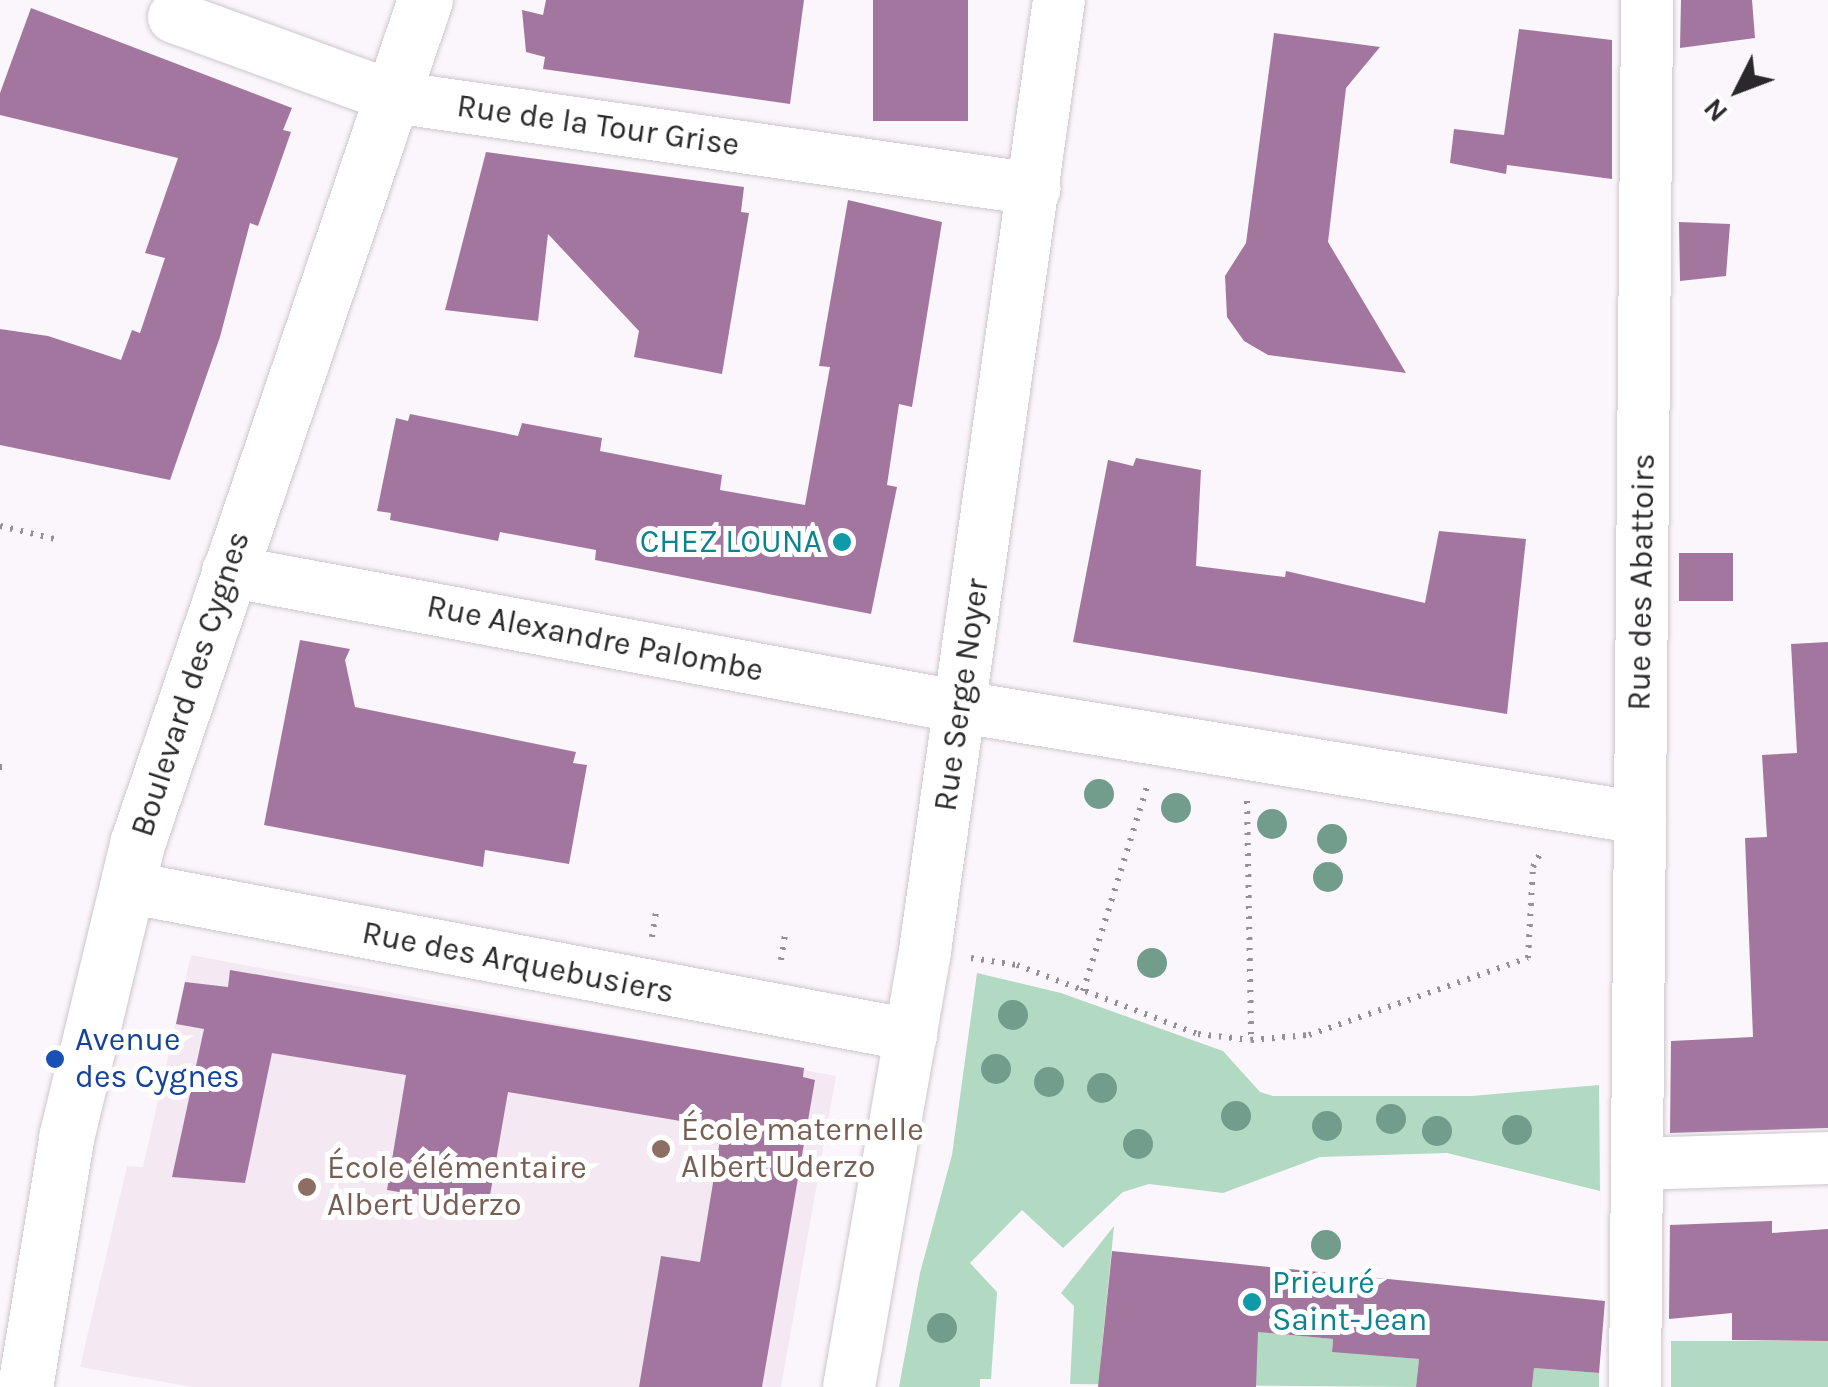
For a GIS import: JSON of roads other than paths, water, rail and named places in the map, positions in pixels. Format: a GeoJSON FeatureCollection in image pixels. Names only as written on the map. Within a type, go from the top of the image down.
{"type":"FeatureCollection","features":[{"type":"Feature","properties":{"kind":"main road","name":"Boulevard des Cygnes"},"geometry":{"type":"LineString","coordinates":[[24,1387],[66,1138],[126,887],[228,571],[425,0]]}},
{"type":"Feature","properties":{"kind":"street","name":"Rue Serge Noyer"},"geometry":{"type":"LineString","coordinates":[[848,1387],[912,1035],[953,949],[961,707],[1060,0]]}},
{"type":"Feature","properties":{"kind":"street","name":"Rue des Abattoirs"},"geometry":{"type":"LineString","coordinates":[[1635,1387],[1647,0]]}},
{"type":"Feature","properties":{"kind":"street","name":"Rue de la Tour Grise"},"geometry":{"type":"LineString","coordinates":[[174,18],[394,97],[1034,190]]}},
{"type":"Feature","properties":{"kind":"street","name":"Rue Alexandre Palombe"},"geometry":{"type":"LineString","coordinates":[[228,571],[961,707],[1640,818]]}},
{"type":"Feature","properties":{"kind":"street","name":"Rue des Arquebusiers"},"geometry":{"type":"LineString","coordinates":[[126,887],[912,1035]]}},
{"type":"Feature","properties":{"kind":"street"},"geometry":{"type":"LineString","coordinates":[[1637,1164],[1828,1158]]}},
{"type":"Feature","properties":{"kind":"street"},"geometry":{"type":"LineString","coordinates":[[0,1383],[10,1387]]}},
{"type":"Feature","properties":{"kind":"place","name":"CHEZ LOUNA"},"geometry":{"type":"Point","coordinates":[842,542]}},
{"type":"Feature","properties":{"kind":"place","name":"Avenue des Cygnes"},"geometry":{"type":"Point","coordinates":[55,1059]}},
{"type":"Feature","properties":{"kind":"place","name":"École maternelle Albert Uderzo"},"geometry":{"type":"Point","coordinates":[661,1149]}},
{"type":"Feature","properties":{"kind":"place","name":"École élémentaire Albert Uderzo"},"geometry":{"type":"Point","coordinates":[307,1187]}},
{"type":"Feature","properties":{"kind":"place","name":"Prieuré Saint-Jean"},"geometry":{"type":"Point","coordinates":[1252,1302]}}]}
